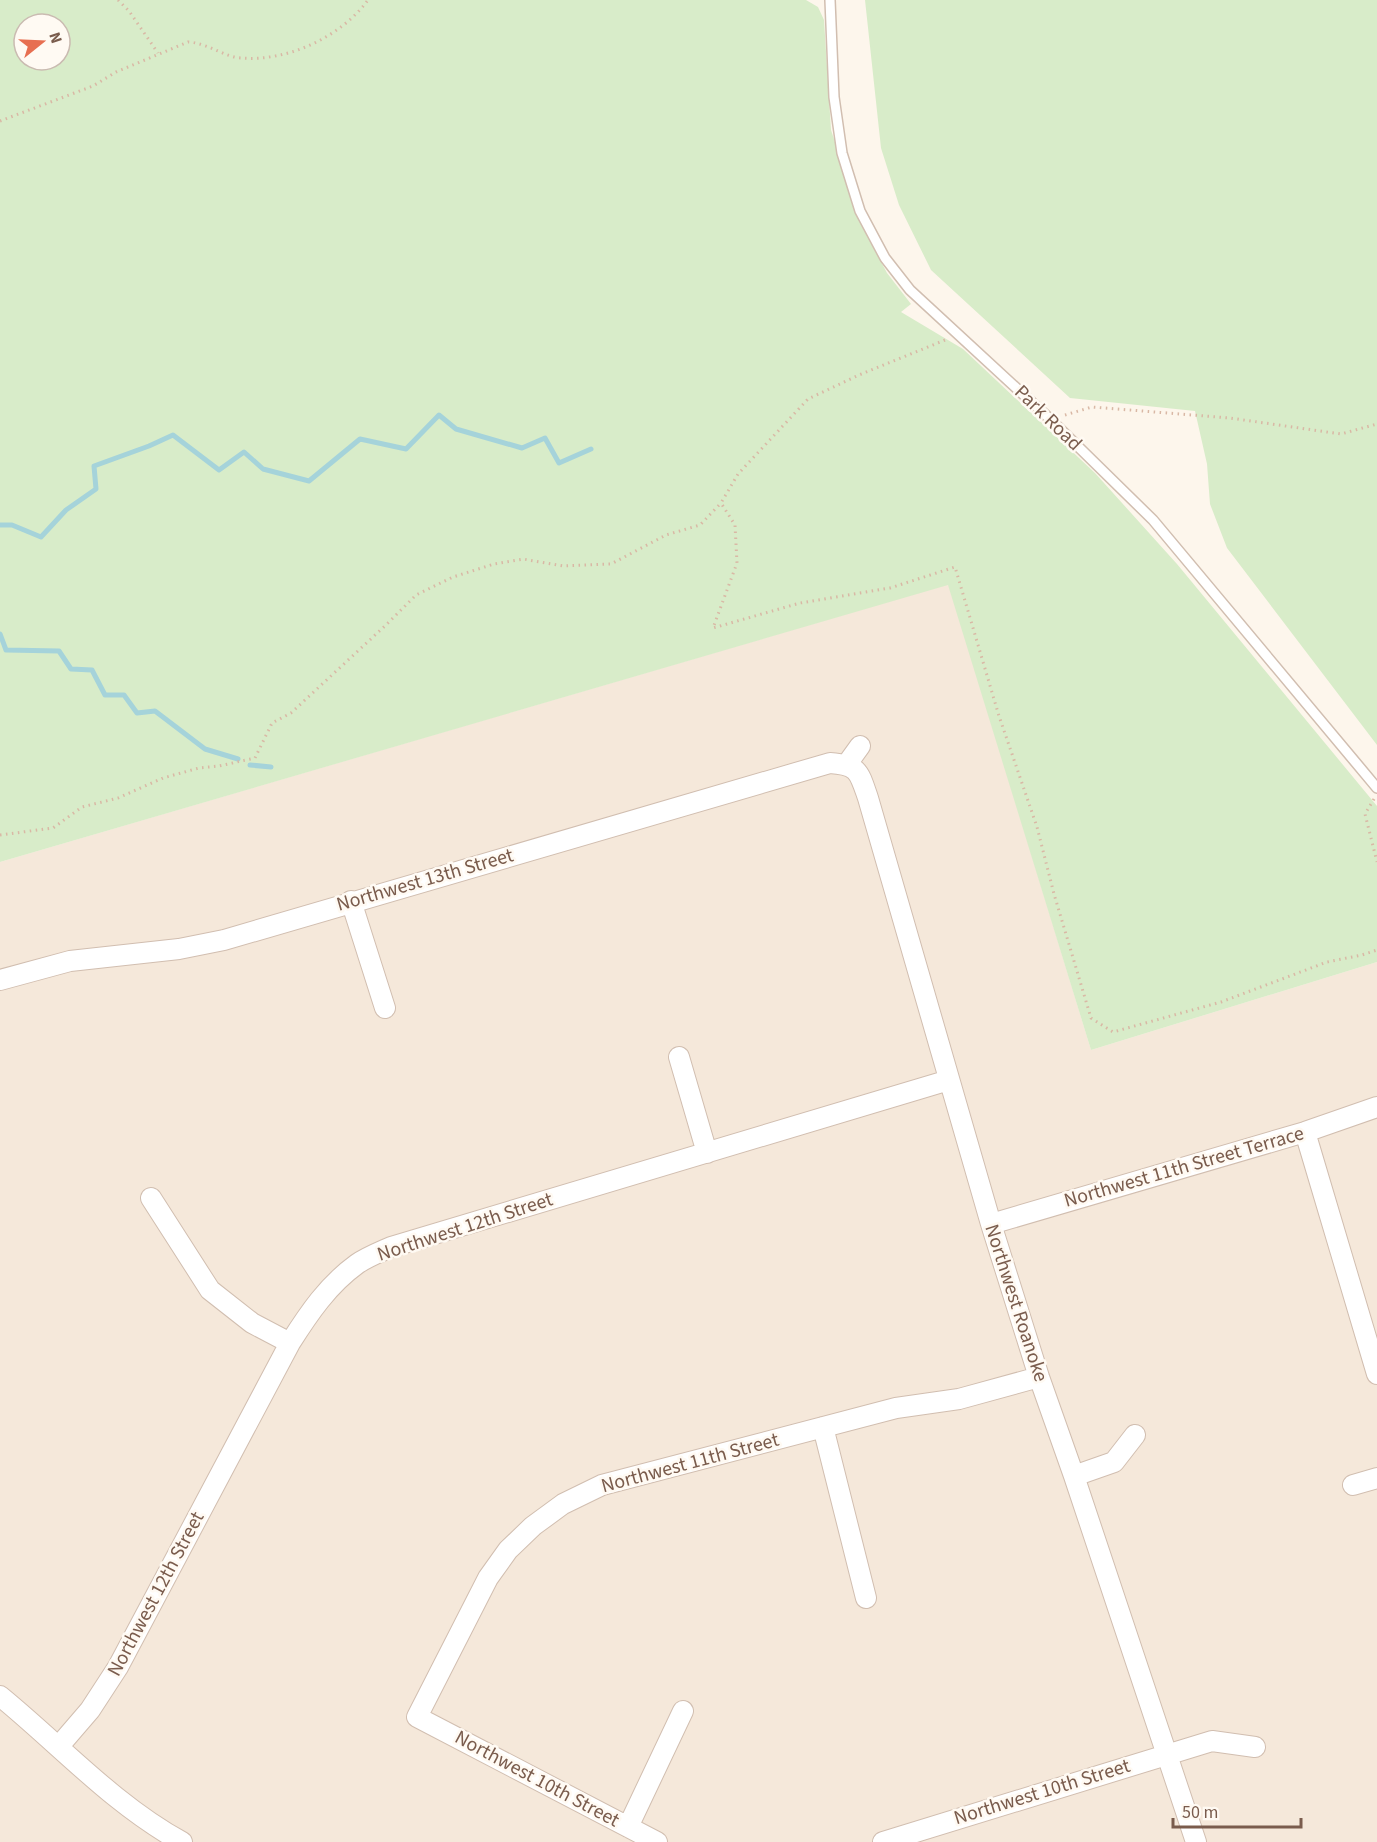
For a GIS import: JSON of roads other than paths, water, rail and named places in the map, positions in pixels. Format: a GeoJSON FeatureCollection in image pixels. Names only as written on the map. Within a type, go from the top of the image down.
{"type":"FeatureCollection","features":[{"type":"Feature","properties":{"kind":"street"},"geometry":{"type":"LineString","coordinates":[[847,764],[860,746]]}},
{"type":"Feature","properties":{"kind":"street","name":"Northwest 13th Street"},"geometry":{"type":"LineString","coordinates":[[0,980],[70,960],[179,949],[224,940],[830,763],[847,764]]}},
{"type":"Feature","properties":{"kind":"street","name":"Northwest Roanoke"},"geometry":{"type":"LineString","coordinates":[[847,764],[856,771],[868,798],[991,1224],[1039,1377],[1196,1842]]}},
{"type":"Feature","properties":{"kind":"street"},"geometry":{"type":"LineString","coordinates":[[351,902],[385,1008]]}},
{"type":"Feature","properties":{"kind":"street"},"geometry":{"type":"LineString","coordinates":[[679,1057],[707,1153]]}},
{"type":"Feature","properties":{"kind":"street","name":"Northwest 12th Street"},"geometry":{"type":"LineString","coordinates":[[59,1746],[90,1710],[118,1667],[290,1343],[311,1310],[332,1284],[359,1263],[391,1247],[949,1080]]}},
{"type":"Feature","properties":{"kind":"street","name":"Northwest 11th Street Terrace"},"geometry":{"type":"LineString","coordinates":[[991,1224],[1305,1132],[1377,1107]]}},
{"type":"Feature","properties":{"kind":"street"},"geometry":{"type":"LineString","coordinates":[[1305,1132],[1377,1374]]}},
{"type":"Feature","properties":{"kind":"street"},"geometry":{"type":"LineString","coordinates":[[151,1198],[210,1290],[252,1323],[290,1343]]}},
{"type":"Feature","properties":{"kind":"street","name":"Northwest 11th Street"},"geometry":{"type":"LineString","coordinates":[[417,1717],[488,1578],[508,1550],[533,1526],[563,1504],[602,1485],[823,1426],[896,1408],[959,1399],[1039,1377]]}},
{"type":"Feature","properties":{"kind":"street"},"geometry":{"type":"LineString","coordinates":[[823,1426],[866,1598]]}},
{"type":"Feature","properties":{"kind":"street"},"geometry":{"type":"LineString","coordinates":[[1074,1476],[1114,1462],[1135,1435]]}},
{"type":"Feature","properties":{"kind":"street"},"geometry":{"type":"LineString","coordinates":[[1353,1485],[1377,1478]]}},
{"type":"Feature","properties":{"kind":"street"},"geometry":{"type":"LineString","coordinates":[[0,1696],[107,1789],[157,1828],[182,1842]]}},
{"type":"Feature","properties":{"kind":"street"},"geometry":{"type":"LineString","coordinates":[[628,1827],[682,1711]]}},
{"type":"Feature","properties":{"kind":"street","name":"Northwest 10th Street"},"geometry":{"type":"LineString","coordinates":[[417,1717],[657,1842]]}},
{"type":"Feature","properties":{"kind":"street","name":"Northwest 10th Street"},"geometry":{"type":"LineString","coordinates":[[883,1842],[1212,1741],[1255,1747]]}},
{"type":"Feature","properties":{"kind":"lane","name":"Park Road"},"geometry":{"type":"LineString","coordinates":[[830,0],[834,97],[842,153],[860,211],[885,258],[910,290],[1052,420],[1153,520],[1377,788]]}},
{"type":"Feature","properties":{"kind":"waterway"},"geometry":{"type":"LineString","coordinates":[[0,525],[12,525],[41,537],[66,510],[96,489],[94,466],[173,435],[219,470],[244,452],[263,469],[309,481],[360,439],[406,449],[439,415],[456,429],[522,448],[545,438],[559,463],[591,449]]}},
{"type":"Feature","properties":{"kind":"waterway"},"geometry":{"type":"LineString","coordinates":[[0,634],[6,650],[59,651],[71,669],[92,670],[105,695],[124,695],[137,713],[155,711],[205,749],[238,759]]}},
{"type":"Feature","properties":{"kind":"waterway"},"geometry":{"type":"LineString","coordinates":[[250,765],[271,767]]}}]}
